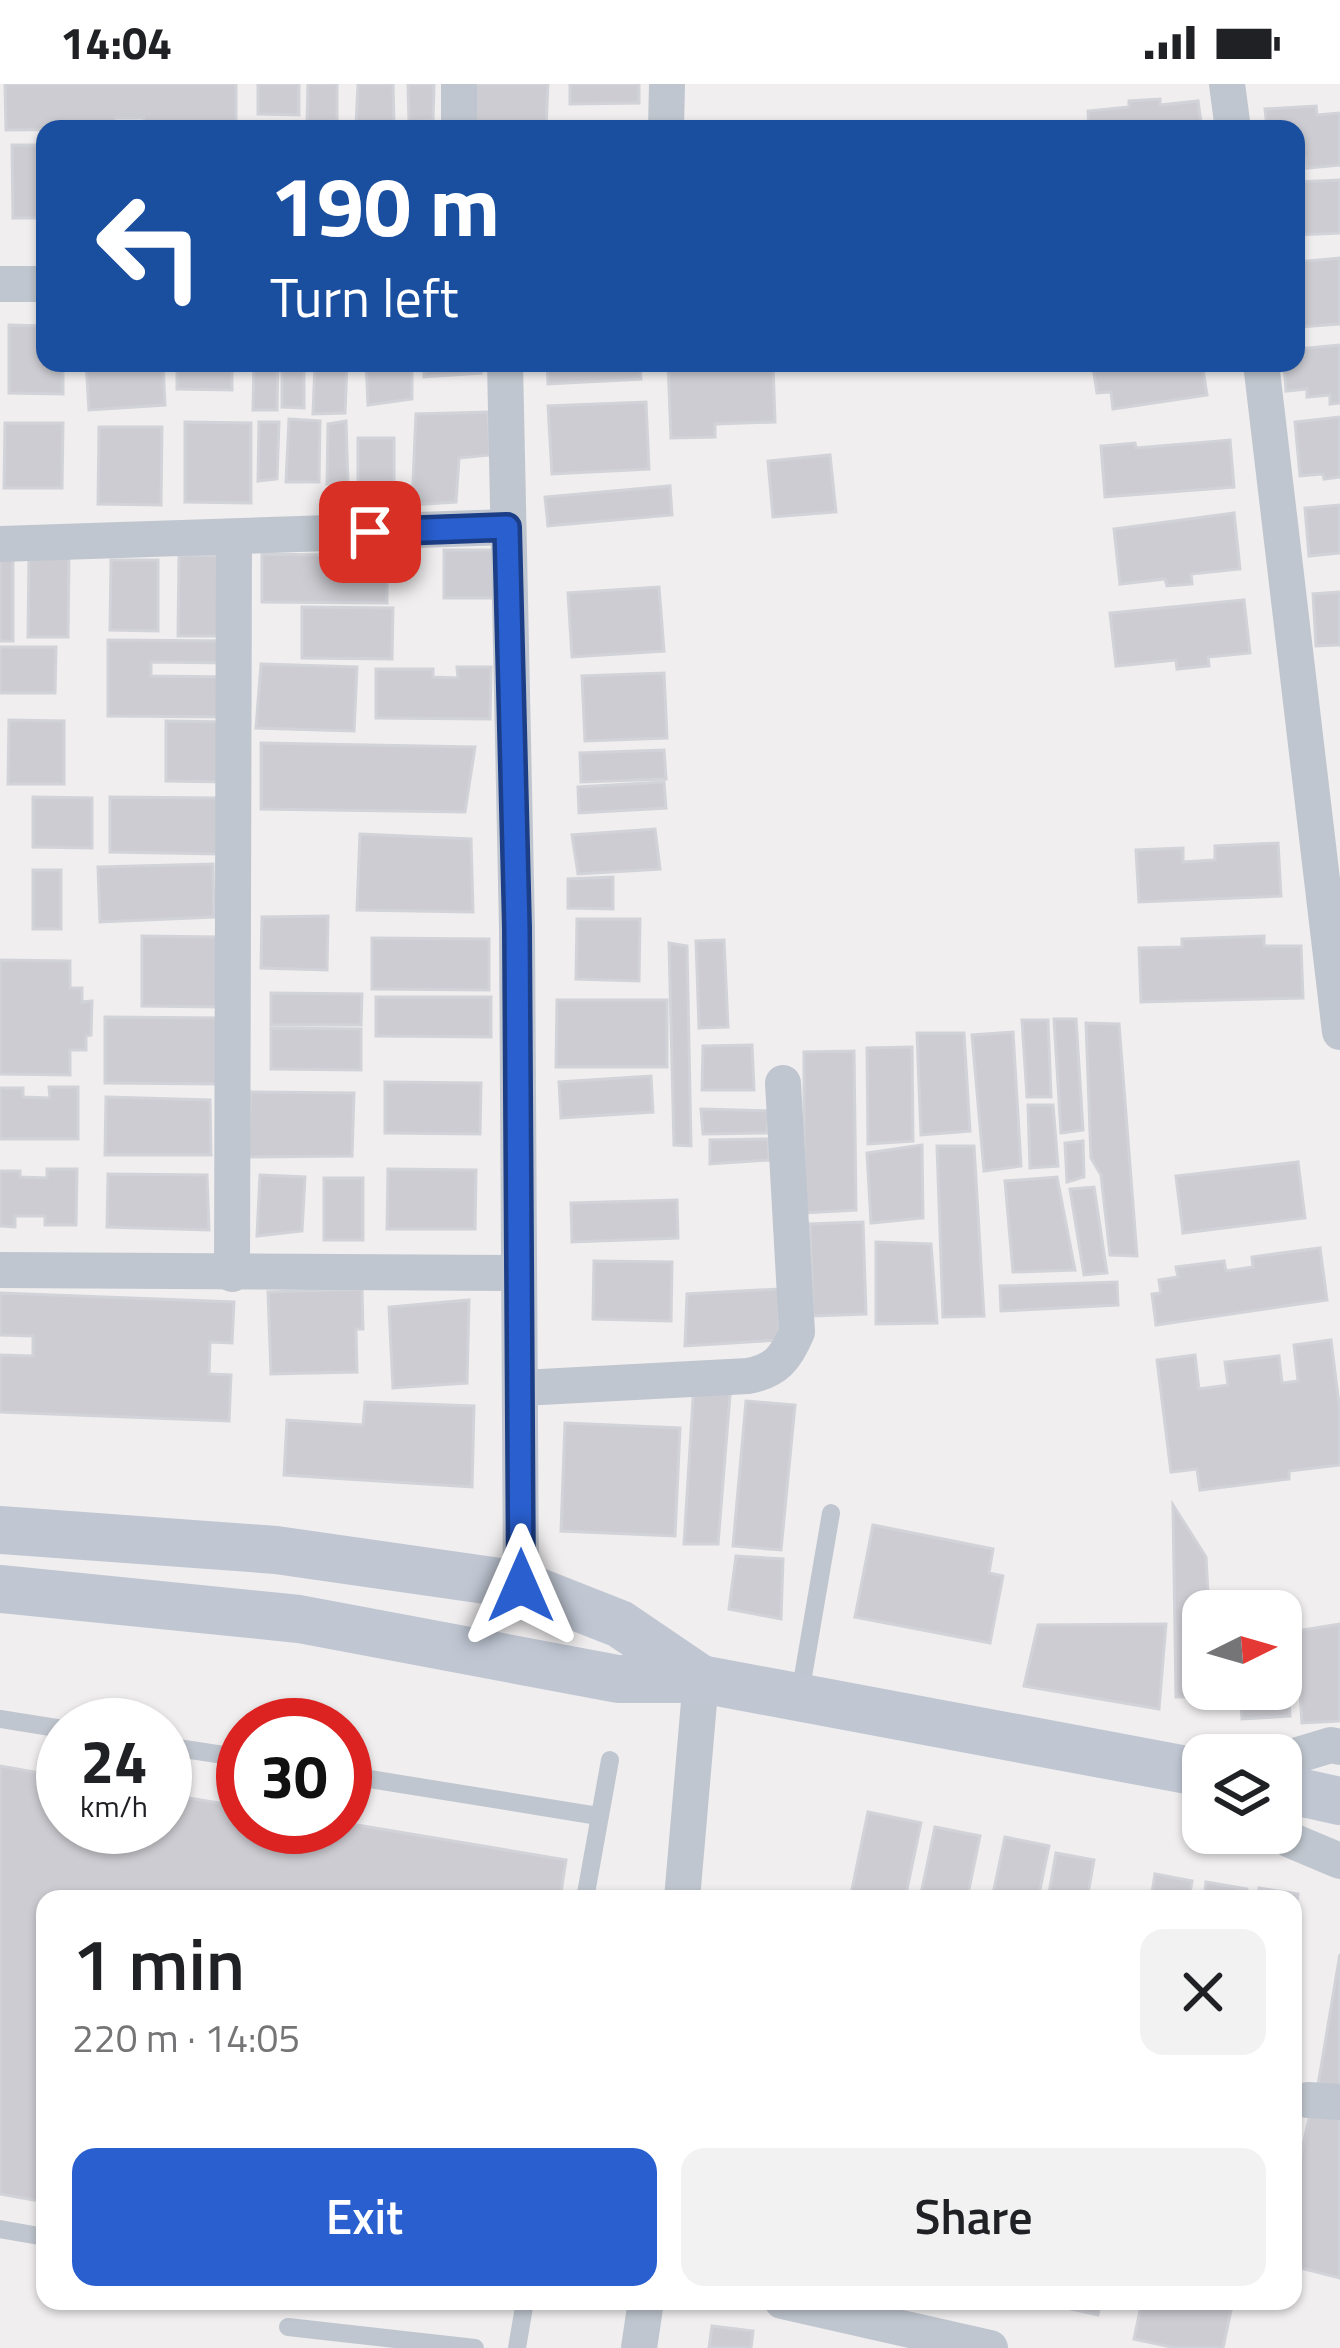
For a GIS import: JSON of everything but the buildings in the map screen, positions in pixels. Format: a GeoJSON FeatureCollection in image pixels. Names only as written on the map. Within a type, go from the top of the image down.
{"type":"FeatureCollection","features":[{"type":"Feature","properties":{"kind":"street"},"geometry":{"type":"LineString","coordinates":[[459,84],[459,120]]}},
{"type":"Feature","properties":{"kind":"street"},"geometry":{"type":"LineString","coordinates":[[666,120],[667,84]]}},
{"type":"Feature","properties":{"kind":"street"},"geometry":{"type":"LineString","coordinates":[[1227,84],[1232,120]]}},
{"type":"Feature","properties":{"kind":"street"},"geometry":{"type":"LineString","coordinates":[[0,284],[36,284]]}},
{"type":"Feature","properties":{"kind":"street"},"geometry":{"type":"LineString","coordinates":[[505,372],[517,928],[521,1586]]}},
{"type":"Feature","properties":{"kind":"street"},"geometry":{"type":"LineString","coordinates":[[1262,372],[1332,896],[1340,1032]]}},
{"type":"Feature","properties":{"kind":"street"},"geometry":{"type":"LineString","coordinates":[[0,544],[507,527]]}},
{"type":"Feature","properties":{"kind":"street"},"geometry":{"type":"LineString","coordinates":[[232,1274],[234,538]]}},
{"type":"Feature","properties":{"kind":"street"},"geometry":{"type":"LineString","coordinates":[[522,1388],[748,1376],[768,1372],[787,1356],[797,1333],[783,1083]]}},
{"type":"Feature","properties":{"kind":"street"},"geometry":{"type":"LineString","coordinates":[[0,1270],[517,1273]]}},
{"type":"Feature","properties":{"kind":"street"},"geometry":{"type":"LineString","coordinates":[[0,1530],[276,1550],[521,1586],[620,1624],[701,1679]]}},
{"type":"Feature","properties":{"kind":"street"},"geometry":{"type":"LineString","coordinates":[[0,1588],[299,1619],[618,1679],[701,1679],[1182,1770]]}},
{"type":"Feature","properties":{"kind":"street"},"geometry":{"type":"LineString","coordinates":[[683,1890],[701,1679]]}},
{"type":"Feature","properties":{"kind":"street"},"geometry":{"type":"LineString","coordinates":[[1302,1754],[1340,1747]]}},
{"type":"Feature","properties":{"kind":"street"},"geometry":{"type":"LineString","coordinates":[[1302,1793],[1340,1801]]}},
{"type":"Feature","properties":{"kind":"street"},"geometry":{"type":"LineString","coordinates":[[1302,1845],[1340,1861]]}},
{"type":"Feature","properties":{"kind":"street"},"geometry":{"type":"LineString","coordinates":[[639,2348],[645,2310]]}},
{"type":"Feature","properties":{"kind":"street"},"geometry":{"type":"LineString","coordinates":[[822,2310],[990,2348]]}},
{"type":"Feature","properties":{"kind":"lane"},"geometry":{"type":"LineString","coordinates":[[799,1699],[831,1513]]}},
{"type":"Feature","properties":{"kind":"lane"},"geometry":{"type":"LineString","coordinates":[[0,1719],[36,1725]]}},
{"type":"Feature","properties":{"kind":"lane"},"geometry":{"type":"LineString","coordinates":[[586,1890],[610,1760]]}},
{"type":"Feature","properties":{"kind":"lane"},"geometry":{"type":"LineString","coordinates":[[372,1779],[598,1816]]}},
{"type":"Feature","properties":{"kind":"lane"},"geometry":{"type":"LineString","coordinates":[[0,2229],[36,2235]]}},
{"type":"Feature","properties":{"kind":"lane"},"geometry":{"type":"LineString","coordinates":[[518,2348],[524,2310]]}},
{"type":"Feature","properties":{"kind":"lane"},"geometry":{"type":"LineString","coordinates":[[288,2327],[475,2348]]}},
{"type":"Feature","properties":{"kind":"route"},"geometry":{"type":"LineString","coordinates":[[370,532],[507,527],[517,928],[521,1586]]}}]}
